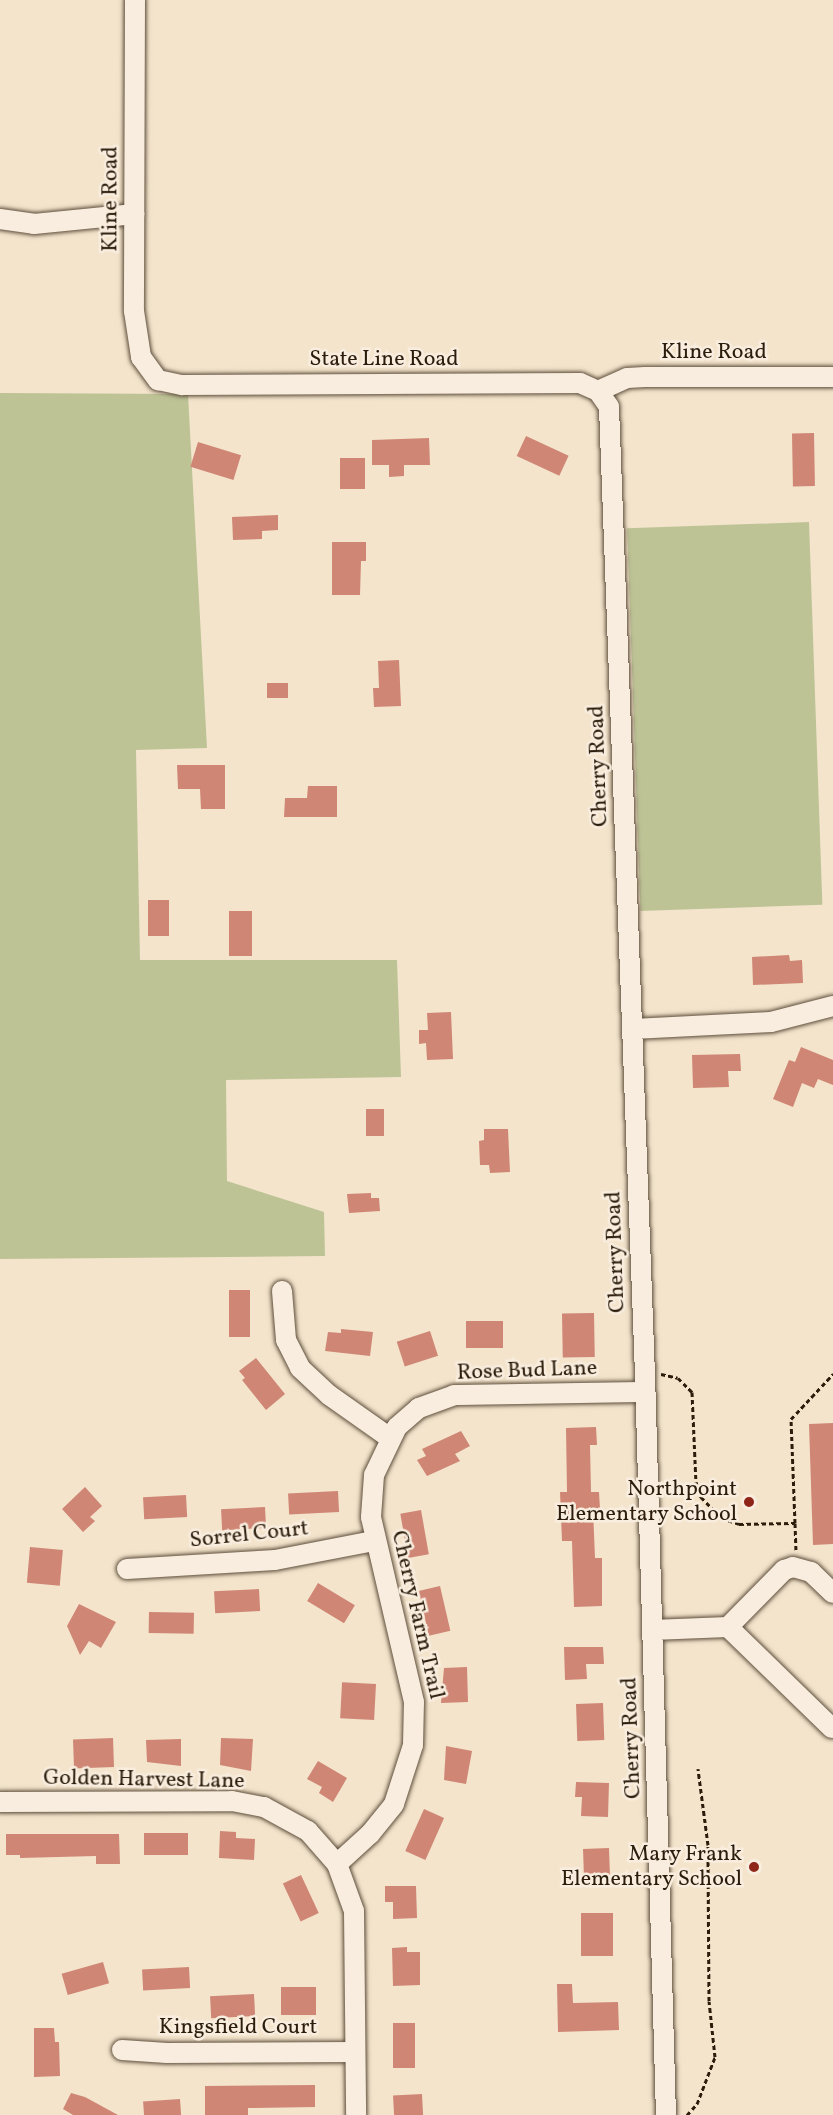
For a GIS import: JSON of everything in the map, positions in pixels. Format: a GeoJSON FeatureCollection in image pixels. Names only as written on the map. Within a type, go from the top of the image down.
{"type":"FeatureCollection","features":[{"type":"Feature","properties":{"kind":"street","name":"Kline Road"},"geometry":{"type":"LineString","coordinates":[[135,0],[137,338],[149,372],[169,384]]}},
{"type":"Feature","properties":{"kind":"street"},"geometry":{"type":"LineString","coordinates":[[0,219],[34,224],[135,214]]}},
{"type":"Feature","properties":{"kind":"street","name":"Kline Road"},"geometry":{"type":"LineString","coordinates":[[598,391],[627,378],[833,377]]}},
{"type":"Feature","properties":{"kind":"street","name":"State Line Road"},"geometry":{"type":"LineString","coordinates":[[169,384],[557,382],[580,383],[598,391]]}},
{"type":"Feature","properties":{"kind":"street","name":"Cherry Road"},"geometry":{"type":"LineString","coordinates":[[598,391],[609,407],[611,423],[645,1383],[666,2115]]}},
{"type":"Feature","properties":{"kind":"street"},"geometry":{"type":"LineString","coordinates":[[633,1029],[771,1022],[833,1006]]}},
{"type":"Feature","properties":{"kind":"street"},"geometry":{"type":"LineString","coordinates":[[282,1291],[286,1340],[300,1368],[328,1395],[390,1438]]}},
{"type":"Feature","properties":{"kind":"street","name":"Rose Bud Lane"},"geometry":{"type":"LineString","coordinates":[[390,1438],[419,1408],[454,1395],[645,1383]]}},
{"type":"Feature","properties":{"kind":"street","name":"Cherry Farm Trail"},"geometry":{"type":"LineString","coordinates":[[337,1864],[370,1834],[394,1804],[413,1745],[414,1702],[374,1541],[370,1496],[374,1475],[390,1438]]}},
{"type":"Feature","properties":{"kind":"street","name":"Sorrel Court"},"geometry":{"type":"LineString","coordinates":[[127,1569],[275,1560],[374,1541]]}},
{"type":"Feature","properties":{"kind":"street"},"geometry":{"type":"LineString","coordinates":[[652,1630],[728,1627],[784,1570],[793,1567],[811,1572],[833,1593]]}},
{"type":"Feature","properties":{"kind":"street"},"geometry":{"type":"LineString","coordinates":[[728,1627],[833,1731]]}},
{"type":"Feature","properties":{"kind":"street","name":"Golden Harvest Lane"},"geometry":{"type":"LineString","coordinates":[[0,1802],[248,1803],[300,1825],[337,1864]]}},
{"type":"Feature","properties":{"kind":"street"},"geometry":{"type":"LineString","coordinates":[[337,1864],[352,1900],[356,1923],[356,2115]]}},
{"type":"Feature","properties":{"kind":"street","name":"Kingsfield Court"},"geometry":{"type":"LineString","coordinates":[[122,2050],[167,2054],[355,2052]]}},
{"type":"Feature","properties":{"kind":"path"},"geometry":{"type":"LineString","coordinates":[[796,1554],[792,1419],[833,1374]]}},
{"type":"Feature","properties":{"kind":"path"},"geometry":{"type":"LineString","coordinates":[[645,1383],[678,1378],[692,1392],[696,1482],[708,1507],[720,1518],[739,1524],[795,1523]]}},
{"type":"Feature","properties":{"kind":"path"},"geometry":{"type":"LineString","coordinates":[[687,2115],[697,2104],[715,2056],[709,2001],[708,1845],[698,1769]]}},
{"type":"Feature","properties":{"kind":"green space"},"geometry":{"type":"Polygon","coordinates":[[[0,393],[188,394],[207,748],[136,750],[140,960],[397,960],[401,1077],[226,1080],[227,1181],[324,1212],[325,1256],[0,1259],[0,393]]]}},
{"type":"Feature","properties":{"kind":"green space"},"geometry":{"type":"Polygon","coordinates":[[[809,522],[822,905],[640,911],[627,528],[809,522]]]}},
{"type":"Feature","properties":{"kind":"building"},"geometry":{"type":"Polygon","coordinates":[[[792,433],[814,433],[815,486],[793,486],[792,433]]]}},
{"type":"Feature","properties":{"kind":"building"},"geometry":{"type":"Polygon","coordinates":[[[526,436],[569,456],[559,476],[517,456],[526,436]]]}},
{"type":"Feature","properties":{"kind":"building"},"geometry":{"type":"Polygon","coordinates":[[[429,438],[430,465],[404,465],[404,476],[389,477],[389,465],[372,465],[372,440],[429,438]]]}},
{"type":"Feature","properties":{"kind":"building"},"geometry":{"type":"Polygon","coordinates":[[[198,442],[241,455],[233,480],[190,467],[198,442]]]}},
{"type":"Feature","properties":{"kind":"building"},"geometry":{"type":"Polygon","coordinates":[[[340,458],[365,458],[365,489],[340,489],[340,458]]]}},
{"type":"Feature","properties":{"kind":"building"},"geometry":{"type":"Polygon","coordinates":[[[278,515],[278,530],[262,531],[262,539],[233,540],[232,517],[278,515]]]}},
{"type":"Feature","properties":{"kind":"building"},"geometry":{"type":"Polygon","coordinates":[[[332,542],[366,542],[366,561],[361,561],[360,595],[332,595],[332,542]]]}},
{"type":"Feature","properties":{"kind":"building"},"geometry":{"type":"Polygon","coordinates":[[[399,660],[401,706],[374,707],[373,688],[379,688],[378,661],[399,660]]]}},
{"type":"Feature","properties":{"kind":"building"},"geometry":{"type":"Polygon","coordinates":[[[267,683],[288,683],[288,698],[267,698],[267,683]]]}},
{"type":"Feature","properties":{"kind":"building"},"geometry":{"type":"Polygon","coordinates":[[[177,765],[225,765],[225,809],[201,809],[200,789],[178,789],[177,765]]]}},
{"type":"Feature","properties":{"kind":"building"},"geometry":{"type":"Polygon","coordinates":[[[308,786],[337,786],[337,817],[284,817],[285,798],[307,798],[308,786]]]}},
{"type":"Feature","properties":{"kind":"building"},"geometry":{"type":"Polygon","coordinates":[[[148,900],[169,900],[169,936],[148,936],[148,900]]]}},
{"type":"Feature","properties":{"kind":"building"},"geometry":{"type":"Polygon","coordinates":[[[229,911],[252,911],[252,956],[229,956],[229,911]]]}},
{"type":"Feature","properties":{"kind":"building"},"geometry":{"type":"Polygon","coordinates":[[[789,955],[790,961],[802,960],[803,983],[753,985],[752,957],[789,955]]]}},
{"type":"Feature","properties":{"kind":"building"},"geometry":{"type":"Polygon","coordinates":[[[451,1012],[453,1059],[427,1060],[426,1043],[419,1044],[419,1030],[428,1030],[427,1013],[451,1012]]]}},
{"type":"Feature","properties":{"kind":"building"},"geometry":{"type":"Polygon","coordinates":[[[801,1047],[833,1060],[833,1085],[818,1079],[814,1088],[802,1083],[793,1107],[773,1099],[789,1060],[795,1062],[801,1047]]]}},
{"type":"Feature","properties":{"kind":"building"},"geometry":{"type":"Polygon","coordinates":[[[740,1054],[741,1071],[728,1071],[729,1087],[693,1088],[692,1055],[740,1054]]]}},
{"type":"Feature","properties":{"kind":"building"},"geometry":{"type":"Polygon","coordinates":[[[366,1109],[384,1109],[384,1136],[366,1136],[366,1109]]]}},
{"type":"Feature","properties":{"kind":"building"},"geometry":{"type":"Polygon","coordinates":[[[484,1129],[508,1129],[510,1172],[490,1173],[489,1165],[480,1165],[479,1141],[484,1140],[484,1129]]]}},
{"type":"Feature","properties":{"kind":"building"},"geometry":{"type":"Polygon","coordinates":[[[371,1193],[371,1198],[379,1198],[380,1211],[349,1213],[347,1194],[371,1193]]]}},
{"type":"Feature","properties":{"kind":"building"},"geometry":{"type":"Polygon","coordinates":[[[229,1290],[250,1290],[250,1337],[229,1337],[229,1290]]]}},
{"type":"Feature","properties":{"kind":"building"},"geometry":{"type":"Polygon","coordinates":[[[594,1313],[595,1357],[563,1358],[562,1314],[594,1313]]]}},
{"type":"Feature","properties":{"kind":"building"},"geometry":{"type":"Polygon","coordinates":[[[466,1321],[503,1321],[503,1348],[466,1348],[466,1321]]]}},
{"type":"Feature","properties":{"kind":"building"},"geometry":{"type":"Polygon","coordinates":[[[341,1329],[373,1332],[370,1356],[325,1351],[328,1332],[341,1333],[341,1329]]]}},
{"type":"Feature","properties":{"kind":"building"},"geometry":{"type":"Polygon","coordinates":[[[430,1331],[438,1356],[405,1367],[397,1342],[430,1331]]]}},
{"type":"Feature","properties":{"kind":"building"},"geometry":{"type":"Polygon","coordinates":[[[256,1358],[285,1394],[266,1410],[242,1380],[245,1378],[239,1371],[256,1358]]]}},
{"type":"Feature","properties":{"kind":"building"},"geometry":{"type":"Polygon","coordinates":[[[833,1423],[833,1544],[813,1545],[809,1424],[833,1423]]]}},
{"type":"Feature","properties":{"kind":"building"},"geometry":{"type":"Polygon","coordinates":[[[596,1427],[597,1445],[590,1445],[591,1492],[599,1492],[600,1509],[593,1509],[595,1558],[602,1558],[602,1606],[574,1607],[572,1541],[562,1541],[560,1492],[567,1492],[566,1428],[596,1427]]]}},
{"type":"Feature","properties":{"kind":"building"},"geometry":{"type":"Polygon","coordinates":[[[461,1431],[470,1446],[455,1454],[460,1461],[427,1476],[417,1460],[426,1456],[422,1449],[461,1431]]]}},
{"type":"Feature","properties":{"kind":"building"},"geometry":{"type":"Polygon","coordinates":[[[85,1487],[102,1506],[90,1517],[95,1521],[83,1532],[62,1509],[85,1487]]]}},
{"type":"Feature","properties":{"kind":"building"},"geometry":{"type":"Polygon","coordinates":[[[338,1491],[339,1512],[289,1515],[288,1494],[338,1491]]]}},
{"type":"Feature","properties":{"kind":"building"},"geometry":{"type":"Polygon","coordinates":[[[186,1495],[187,1517],[144,1519],[143,1497],[186,1495]]]}},
{"type":"Feature","properties":{"kind":"building"},"geometry":{"type":"Polygon","coordinates":[[[265,1507],[266,1528],[222,1530],[221,1509],[265,1507]]]}},
{"type":"Feature","properties":{"kind":"building"},"geometry":{"type":"Polygon","coordinates":[[[421,1510],[429,1554],[408,1558],[400,1514],[421,1510]]]}},
{"type":"Feature","properties":{"kind":"building"},"geometry":{"type":"Polygon","coordinates":[[[30,1547],[63,1550],[60,1586],[27,1583],[30,1547]]]}},
{"type":"Feature","properties":{"kind":"building"},"geometry":{"type":"Polygon","coordinates":[[[318,1583],[355,1605],[344,1623],[307,1601],[318,1583]]]}},
{"type":"Feature","properties":{"kind":"building"},"geometry":{"type":"Polygon","coordinates":[[[440,1586],[450,1631],[429,1636],[419,1591],[440,1586]]]}},
{"type":"Feature","properties":{"kind":"building"},"geometry":{"type":"Polygon","coordinates":[[[259,1589],[260,1611],[215,1613],[214,1591],[259,1589]]]}},
{"type":"Feature","properties":{"kind":"building"},"geometry":{"type":"Polygon","coordinates":[[[79,1604],[116,1622],[101,1648],[89,1641],[80,1655],[67,1626],[79,1604]]]}},
{"type":"Feature","properties":{"kind":"building"},"geometry":{"type":"Polygon","coordinates":[[[149,1612],[194,1613],[194,1634],[149,1633],[149,1612]]]}},
{"type":"Feature","properties":{"kind":"building"},"geometry":{"type":"Polygon","coordinates":[[[564,1647],[603,1647],[604,1664],[586,1664],[587,1679],[565,1680],[564,1647]]]}},
{"type":"Feature","properties":{"kind":"building"},"geometry":{"type":"Polygon","coordinates":[[[467,1667],[468,1702],[441,1703],[444,1668],[467,1667]]]}},
{"type":"Feature","properties":{"kind":"building"},"geometry":{"type":"Polygon","coordinates":[[[342,1682],[376,1684],[374,1720],[340,1718],[342,1682]]]}},
{"type":"Feature","properties":{"kind":"building"},"geometry":{"type":"Polygon","coordinates":[[[603,1703],[604,1740],[577,1741],[576,1704],[603,1703]]]}},
{"type":"Feature","properties":{"kind":"building"},"geometry":{"type":"Polygon","coordinates":[[[113,1738],[114,1767],[74,1768],[73,1739],[113,1738]]]}},
{"type":"Feature","properties":{"kind":"building"},"geometry":{"type":"Polygon","coordinates":[[[221,1738],[253,1739],[251,1771],[220,1765],[221,1738]]]}},
{"type":"Feature","properties":{"kind":"building"},"geometry":{"type":"Polygon","coordinates":[[[181,1739],[181,1766],[147,1762],[146,1740],[181,1739]]]}},
{"type":"Feature","properties":{"kind":"building"},"geometry":{"type":"Polygon","coordinates":[[[446,1746],[472,1751],[466,1784],[444,1780],[446,1746]]]}},
{"type":"Feature","properties":{"kind":"building"},"geometry":{"type":"Polygon","coordinates":[[[318,1761],[347,1778],[333,1802],[319,1793],[322,1787],[307,1779],[318,1761]]]}},
{"type":"Feature","properties":{"kind":"building"},"geometry":{"type":"Polygon","coordinates":[[[576,1782],[609,1783],[608,1817],[581,1816],[582,1797],[575,1797],[576,1782]]]}},
{"type":"Feature","properties":{"kind":"building"},"geometry":{"type":"Polygon","coordinates":[[[424,1809],[444,1818],[425,1860],[405,1851],[424,1809]]]}},
{"type":"Feature","properties":{"kind":"building"},"geometry":{"type":"Polygon","coordinates":[[[220,1831],[236,1832],[236,1838],[255,1839],[254,1860],[219,1858],[220,1831]]]}},
{"type":"Feature","properties":{"kind":"building"},"geometry":{"type":"Polygon","coordinates":[[[144,1833],[188,1833],[188,1855],[144,1855],[144,1833]]]}},
{"type":"Feature","properties":{"kind":"building"},"geometry":{"type":"Polygon","coordinates":[[[6,1834],[119,1834],[120,1864],[96,1864],[96,1856],[20,1858],[20,1855],[6,1855],[6,1834]]]}},
{"type":"Feature","properties":{"kind":"building"},"geometry":{"type":"Polygon","coordinates":[[[609,1848],[610,1885],[584,1886],[583,1849],[609,1848]]]}},
{"type":"Feature","properties":{"kind":"building"},"geometry":{"type":"Polygon","coordinates":[[[301,1875],[319,1913],[301,1922],[283,1883],[301,1875]]]}},
{"type":"Feature","properties":{"kind":"building"},"geometry":{"type":"Polygon","coordinates":[[[385,1886],[416,1886],[417,1918],[393,1919],[393,1902],[385,1902],[385,1886]]]}},
{"type":"Feature","properties":{"kind":"building"},"geometry":{"type":"Polygon","coordinates":[[[581,1913],[613,1913],[613,1956],[581,1956],[581,1913]]]}},
{"type":"Feature","properties":{"kind":"building"},"geometry":{"type":"Polygon","coordinates":[[[407,1947],[407,1952],[420,1952],[420,1985],[393,1986],[392,1948],[407,1947]]]}},
{"type":"Feature","properties":{"kind":"building"},"geometry":{"type":"Polygon","coordinates":[[[103,1962],[109,1983],[68,1995],[62,1974],[103,1962]]]}},
{"type":"Feature","properties":{"kind":"building"},"geometry":{"type":"Polygon","coordinates":[[[189,1967],[190,1988],[143,1990],[142,1969],[189,1967]]]}},
{"type":"Feature","properties":{"kind":"building"},"geometry":{"type":"Polygon","coordinates":[[[557,1984],[572,1984],[573,2003],[618,2002],[619,2030],[558,2032],[557,1984]]]}},
{"type":"Feature","properties":{"kind":"building"},"geometry":{"type":"Polygon","coordinates":[[[281,1987],[316,1987],[316,2015],[281,2015],[281,1987]]]}},
{"type":"Feature","properties":{"kind":"building"},"geometry":{"type":"Polygon","coordinates":[[[254,1994],[255,2016],[211,2018],[210,1996],[254,1994]]]}},
{"type":"Feature","properties":{"kind":"building"},"geometry":{"type":"Polygon","coordinates":[[[393,2023],[415,2023],[415,2068],[393,2068],[393,2023]]]}},
{"type":"Feature","properties":{"kind":"building"},"geometry":{"type":"Polygon","coordinates":[[[34,2028],[54,2028],[55,2042],[59,2042],[60,2076],[34,2077],[34,2028]]]}},
{"type":"Feature","properties":{"kind":"building"},"geometry":{"type":"Polygon","coordinates":[[[315,2085],[315,2107],[248,2108],[248,2115],[205,2115],[205,2086],[315,2085]]]}},
{"type":"Feature","properties":{"kind":"building"},"geometry":{"type":"Polygon","coordinates":[[[71,2093],[85,2097],[118,2115],[73,2115],[63,2109],[71,2093]]]}},
{"type":"Feature","properties":{"kind":"building"},"geometry":{"type":"Polygon","coordinates":[[[422,2094],[423,2115],[394,2115],[393,2096],[422,2094]]]}},
{"type":"Feature","properties":{"kind":"building"},"geometry":{"type":"Polygon","coordinates":[[[180,2099],[181,2115],[144,2115],[143,2102],[180,2099]]]}},
{"type":"Feature","properties":{"kind":"place","name":"Northpoint Elementary School"},"geometry":{"type":"Point","coordinates":[749,1502]}},
{"type":"Feature","properties":{"kind":"place","name":"Mary Frank Elementary School"},"geometry":{"type":"Point","coordinates":[754,1867]}}]}
